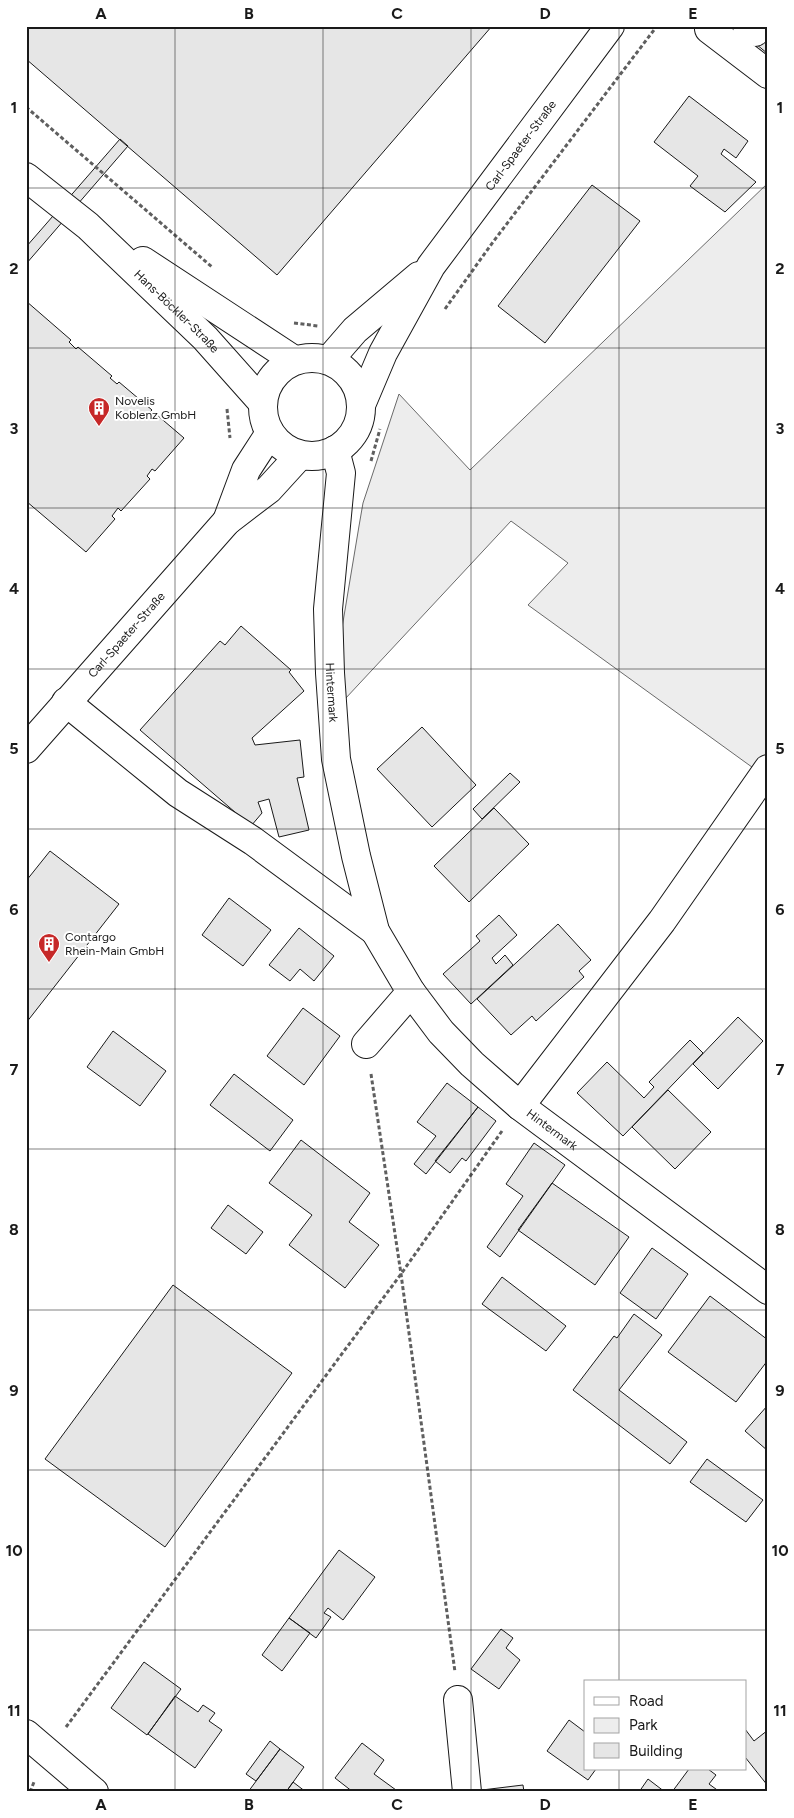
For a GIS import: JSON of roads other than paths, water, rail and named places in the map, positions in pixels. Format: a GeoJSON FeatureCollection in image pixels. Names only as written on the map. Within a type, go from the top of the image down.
{"type":"FeatureCollection","features":[{"type":"Feature","properties":{"kind":"street","name":"Carl-Spaeter-Straße"},"geometry":{"type":"LineString","coordinates":[[335,450],[346,442],[355,430],[360,416],[361,405],[383,353],[432,266],[610,26]]}},
{"type":"Feature","properties":{"kind":"street"},"geometry":{"type":"LineString","coordinates":[[709,27],[768,74]]}},
{"type":"Feature","properties":{"kind":"street","name":"Hans-Böckler-Straße"},"geometry":{"type":"LineString","coordinates":[[26,177],[88,226],[294,360]]}},
{"type":"Feature","properties":{"kind":"street","name":"Hans-Böckler-Straße"},"geometry":{"type":"LineString","coordinates":[[88,226],[205,338],[262,402]]}},
{"type":"Feature","properties":{"kind":"street","name":"Carl-Spaeter-Straße"},"geometry":{"type":"LineString","coordinates":[[328,360],[355,330],[432,266]]}},
{"type":"Feature","properties":{"kind":"street"},"geometry":{"type":"LineString","coordinates":[[335,450],[317,456],[300,455],[282,446],[270,433],[264,419],[262,402],[268,384],[278,370],[294,360],[310,357],[328,360],[342,367],[352,378],[359,391],[361,405]]}},
{"type":"Feature","properties":{"kind":"street","name":"Carl-Spaeter-Straße"},"geometry":{"type":"LineString","coordinates":[[227,521],[246,470],[270,433]]}},
{"type":"Feature","properties":{"kind":"street","name":"Hintermark"},"geometry":{"type":"LineString","coordinates":[[335,450],[341,473],[328,609],[336,759],[374,931],[411,992],[441,1032],[472,1064],[520,1106],[768,1290]]}},
{"type":"Feature","properties":{"kind":"street","name":"Carl-Spaeter-Straße"},"geometry":{"type":"LineString","coordinates":[[26,749],[227,521],[270,489],[300,455]]}},
{"type":"Feature","properties":{"kind":"street","name":"Hintermark"},"geometry":{"type":"LineString","coordinates":[[66,702],[178,793],[253,841],[374,931]]}},
{"type":"Feature","properties":{"kind":"street"},"geometry":{"type":"LineString","coordinates":[[520,1106],[662,921],[768,769]]}},
{"type":"Feature","properties":{"kind":"street"},"geometry":{"type":"LineString","coordinates":[[366,1044],[411,992]]}},
{"type":"Feature","properties":{"kind":"street"},"geometry":{"type":"LineString","coordinates":[[458,1700],[467,1792]]}},
{"type":"Feature","properties":{"kind":"street"},"geometry":{"type":"LineString","coordinates":[[26,1734],[94,1792]]}},
{"type":"Feature","properties":{"kind":"place","name":"Novelis Koblenz GmbH"},"geometry":{"type":"Point","coordinates":[99,427]}},
{"type":"Feature","properties":{"kind":"place","name":"Contargo Rhein-Main GmbH"},"geometry":{"type":"Point","coordinates":[49,963]}}]}
